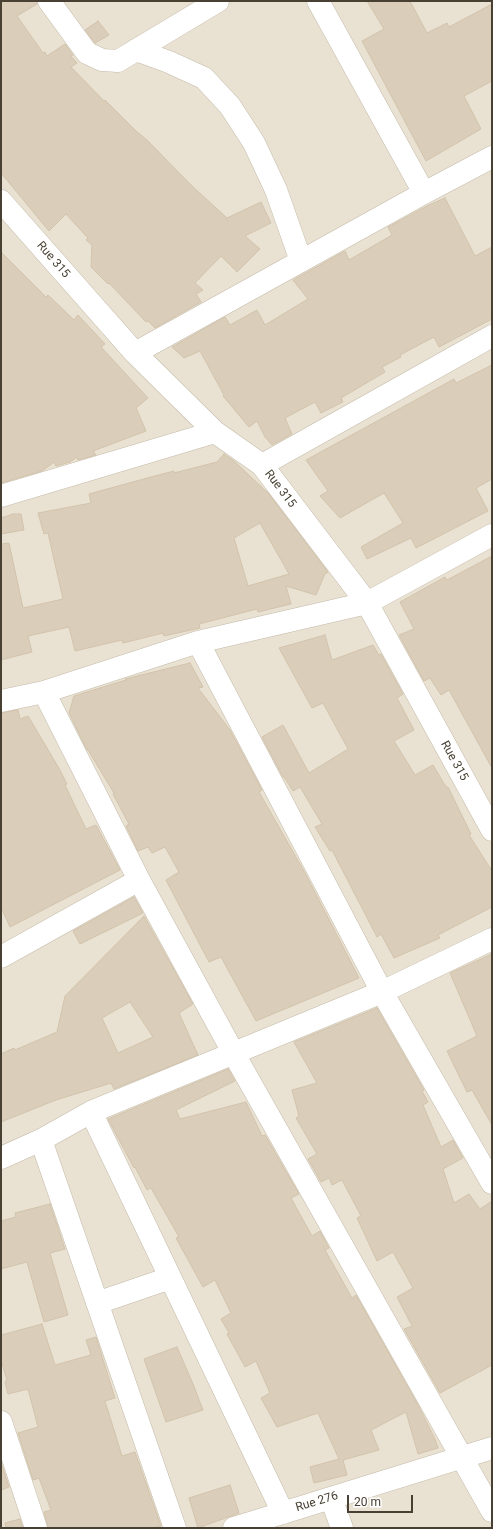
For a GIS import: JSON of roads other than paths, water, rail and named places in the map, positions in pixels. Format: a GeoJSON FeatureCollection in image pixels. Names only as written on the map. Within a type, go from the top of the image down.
{"type":"FeatureCollection","features":[{"type":"Feature","properties":{"kind":"street"},"geometry":{"type":"LineString","coordinates":[[49,1],[87,53],[102,60],[118,61],[218,1]]}},
{"type":"Feature","properties":{"kind":"street"},"geometry":{"type":"LineString","coordinates":[[318,1],[424,193]]}},
{"type":"Feature","properties":{"kind":"street"},"geometry":{"type":"LineString","coordinates":[[136,50],[169,62],[204,78],[230,106],[254,143],[276,190],[301,261]]}},
{"type":"Feature","properties":{"kind":"street"},"geometry":{"type":"LineString","coordinates":[[135,353],[492,157]]}},
{"type":"Feature","properties":{"kind":"street","name":"Rue 315"},"geometry":{"type":"LineString","coordinates":[[1,201],[135,353],[215,432],[262,465],[367,603],[492,830]]}},
{"type":"Feature","properties":{"kind":"street"},"geometry":{"type":"LineString","coordinates":[[262,465],[492,336]]}},
{"type":"Feature","properties":{"kind":"street"},"geometry":{"type":"LineString","coordinates":[[1,496],[215,432]]}},
{"type":"Feature","properties":{"kind":"street"},"geometry":{"type":"LineString","coordinates":[[1,701],[44,692],[198,642],[367,603],[492,535]]}},
{"type":"Feature","properties":{"kind":"street"},"geometry":{"type":"LineString","coordinates":[[198,642],[382,992],[492,1183]]}},
{"type":"Feature","properties":{"kind":"street"},"geometry":{"type":"LineString","coordinates":[[44,692],[139,880],[234,1054],[492,1511]]}},
{"type":"Feature","properties":{"kind":"street"},"geometry":{"type":"LineString","coordinates":[[1,957],[139,880]]}},
{"type":"Feature","properties":{"kind":"street"},"geometry":{"type":"LineString","coordinates":[[1,1158],[41,1140],[91,1112],[382,992],[492,939]]}},
{"type":"Feature","properties":{"kind":"street"},"geometry":{"type":"LineString","coordinates":[[91,1112],[283,1513]]}},
{"type":"Feature","properties":{"kind":"street"},"geometry":{"type":"LineString","coordinates":[[41,1140],[174,1528]]}},
{"type":"Feature","properties":{"kind":"street"},"geometry":{"type":"LineString","coordinates":[[97,1303],[170,1278]]}},
{"type":"Feature","properties":{"kind":"street"},"geometry":{"type":"LineString","coordinates":[[1,1422],[36,1528]]}},
{"type":"Feature","properties":{"kind":"street","name":"Rue 276"},"geometry":{"type":"LineString","coordinates":[[234,1528],[492,1448]]}},
{"type":"Feature","properties":{"kind":"street"},"geometry":{"type":"LineString","coordinates":[[331,1498],[342,1528]]}}]}
